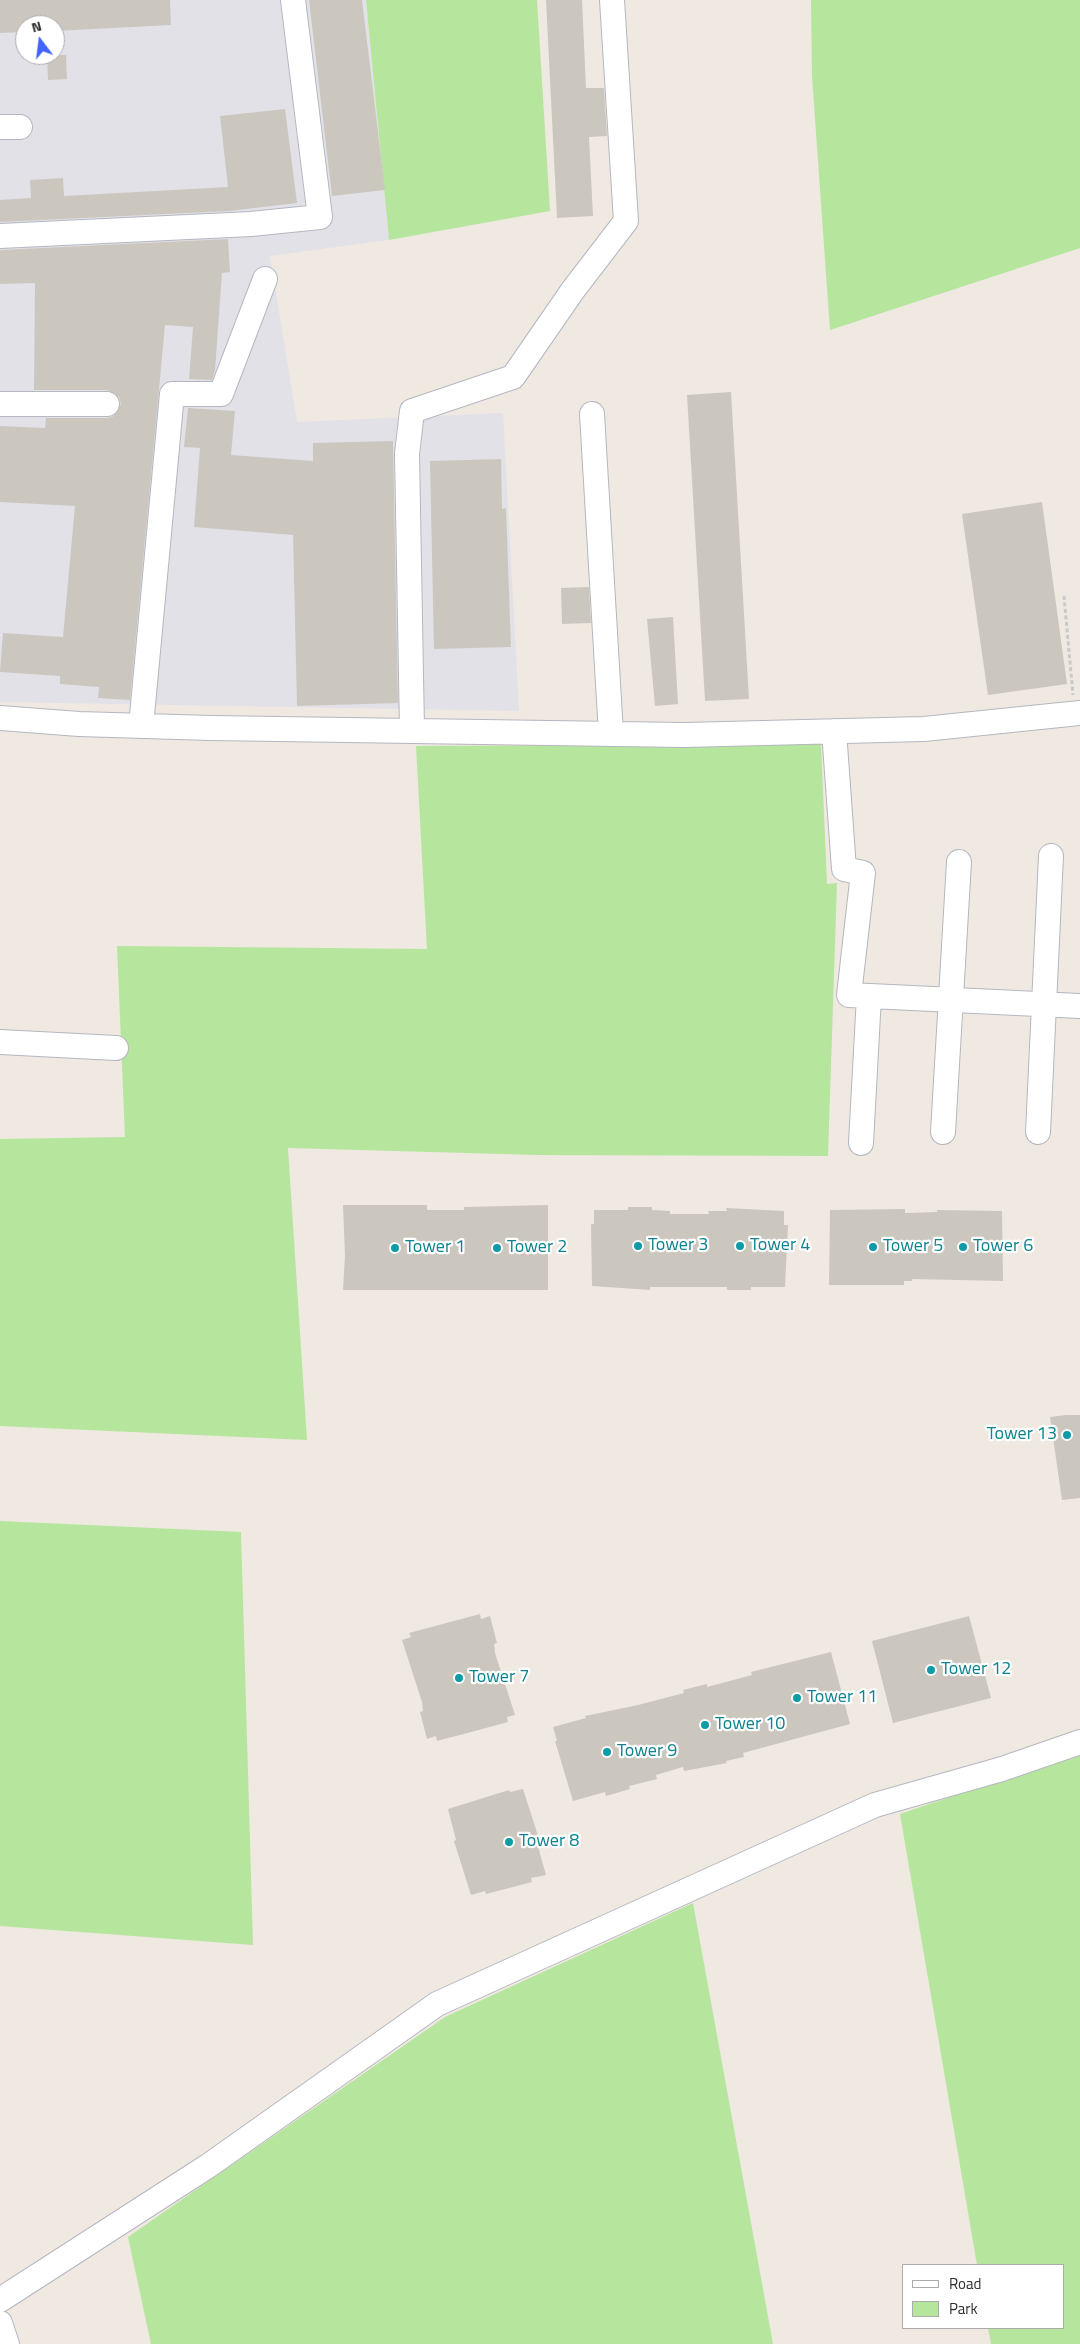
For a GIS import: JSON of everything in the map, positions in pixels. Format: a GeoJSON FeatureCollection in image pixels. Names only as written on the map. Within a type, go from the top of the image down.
{"type":"FeatureCollection","features":[{"type":"Feature","properties":{"kind":"street"},"geometry":{"type":"LineString","coordinates":[[0,236],[251,224],[320,217],[293,0]]}},
{"type":"Feature","properties":{"kind":"street"},"geometry":{"type":"LineString","coordinates":[[412,730],[407,454],[412,411],[513,377],[573,290],[626,221],[612,0]]}},
{"type":"Feature","properties":{"kind":"street"},"geometry":{"type":"LineString","coordinates":[[141,726],[172,394],[221,394],[265,279]]}},
{"type":"Feature","properties":{"kind":"street"},"geometry":{"type":"LineString","coordinates":[[0,404],[108,404]]}},
{"type":"Feature","properties":{"kind":"street"},"geometry":{"type":"LineString","coordinates":[[592,414],[611,734]]}},
{"type":"Feature","properties":{"kind":"street"},"geometry":{"type":"LineString","coordinates":[[0,718],[141,726],[611,734],[834,732],[924,729],[1077,713]]}},
{"type":"Feature","properties":{"kind":"street"},"geometry":{"type":"LineString","coordinates":[[834,732],[844,869],[863,873],[849,995],[1080,1006]]}},
{"type":"Feature","properties":{"kind":"street"},"geometry":{"type":"LineString","coordinates":[[1038,1132],[1051,856]]}},
{"type":"Feature","properties":{"kind":"street"},"geometry":{"type":"LineString","coordinates":[[943,1132],[959,862]]}},
{"type":"Feature","properties":{"kind":"street"},"geometry":{"type":"LineString","coordinates":[[861,1143],[868,996]]}},
{"type":"Feature","properties":{"kind":"street"},"geometry":{"type":"LineString","coordinates":[[0,1042],[116,1048]]}},
{"type":"Feature","properties":{"kind":"street"},"geometry":{"type":"LineString","coordinates":[[0,2300],[208,2166],[438,2004],[875,1805],[1002,1769],[1080,1742]]}},
{"type":"Feature","properties":{"kind":"street"},"geometry":{"type":"LineString","coordinates":[[0,2323],[7,2344]]}},
{"type":"Feature","properties":{"kind":"path"},"geometry":{"type":"LineString","coordinates":[[1064,596],[1077,713]]}},
{"type":"Feature","properties":{"kind":"shaded area"},"geometry":{"type":"Polygon","coordinates":[[[0,0],[366,0],[389,240],[270,256],[297,422],[503,413],[519,711],[0,702],[0,0]]]}},
{"type":"Feature","properties":{"kind":"green space"},"geometry":{"type":"Polygon","coordinates":[[[366,0],[537,0],[550,211],[389,240],[366,0]]]}},
{"type":"Feature","properties":{"kind":"green space"},"geometry":{"type":"Polygon","coordinates":[[[811,0],[1080,0],[1080,248],[830,330],[812,76],[811,0]]]}},
{"type":"Feature","properties":{"kind":"green space"},"geometry":{"type":"Polygon","coordinates":[[[821,744],[827,884],[837,883],[828,1156],[537,1155],[288,1148],[307,1440],[0,1426],[0,1139],[125,1137],[117,946],[427,949],[416,746],[821,744]]]}},
{"type":"Feature","properties":{"kind":"green space"},"geometry":{"type":"Polygon","coordinates":[[[0,1521],[241,1532],[253,1945],[0,1926],[0,1521]]]}},
{"type":"Feature","properties":{"kind":"green space"},"geometry":{"type":"Polygon","coordinates":[[[1080,1753],[1080,2344],[991,2344],[988,2329],[1065,2329],[1065,2264],[977,2264],[900,1814],[1080,1753]]]}},
{"type":"Feature","properties":{"kind":"green space"},"geometry":{"type":"Polygon","coordinates":[[[693,1903],[773,2344],[151,2344],[128,2237],[445,2017],[693,1903]]]}},
{"type":"Feature","properties":{"kind":"building"},"geometry":{"type":"Polygon","coordinates":[[[0,0],[170,0],[171,25],[65,30],[65,15],[15,15],[15,32],[0,33],[0,0]]]}},
{"type":"Feature","properties":{"kind":"building"},"geometry":{"type":"Polygon","coordinates":[[[309,0],[362,0],[385,190],[332,196],[309,0]]]}},
{"type":"Feature","properties":{"kind":"building"},"geometry":{"type":"Polygon","coordinates":[[[546,0],[582,0],[586,88],[604,88],[607,136],[589,137],[593,216],[557,218],[546,0]]]}},
{"type":"Feature","properties":{"kind":"building"},"geometry":{"type":"Polygon","coordinates":[[[66,55],[67,79],[48,80],[47,65],[65,65],[66,55]]]}},
{"type":"Feature","properties":{"kind":"building"},"geometry":{"type":"Polygon","coordinates":[[[285,109],[297,203],[229,211],[0,222],[0,200],[31,198],[30,180],[63,178],[64,196],[228,187],[220,116],[285,109]]]}},
{"type":"Feature","properties":{"kind":"building"},"geometry":{"type":"Polygon","coordinates":[[[228,239],[230,272],[222,273],[215,370],[212,380],[189,379],[193,327],[165,325],[130,700],[98,698],[99,687],[60,684],[60,676],[0,672],[3,633],[63,637],[75,506],[0,502],[0,426],[45,428],[46,418],[107,418],[114,416],[121,404],[119,397],[107,390],[34,390],[35,283],[0,284],[0,250],[228,239]]]}},
{"type":"Feature","properties":{"kind":"building"},"geometry":{"type":"Polygon","coordinates":[[[731,392],[749,699],[705,701],[687,395],[731,392]]]}},
{"type":"Feature","properties":{"kind":"building"},"geometry":{"type":"Polygon","coordinates":[[[188,408],[235,411],[231,455],[313,461],[313,443],[393,441],[398,703],[297,706],[293,535],[194,527],[200,448],[184,447],[188,408]]]}},
{"type":"Feature","properties":{"kind":"building"},"geometry":{"type":"Polygon","coordinates":[[[501,459],[502,509],[506,508],[511,647],[434,649],[430,461],[501,459]]]}},
{"type":"Feature","properties":{"kind":"building"},"geometry":{"type":"Polygon","coordinates":[[[1042,502],[1067,684],[988,695],[962,514],[1042,502]]]}},
{"type":"Feature","properties":{"kind":"building"},"geometry":{"type":"Polygon","coordinates":[[[589,587],[591,623],[562,624],[561,588],[589,587]]]}},
{"type":"Feature","properties":{"kind":"building"},"geometry":{"type":"Polygon","coordinates":[[[673,617],[678,704],[655,706],[647,619],[673,617]]]}},
{"type":"Feature","properties":{"kind":"building"},"geometry":{"type":"Polygon","coordinates":[[[343,1205],[427,1205],[427,1210],[464,1210],[464,1207],[548,1205],[548,1290],[343,1290],[345,1255],[343,1205]]]}},
{"type":"Feature","properties":{"kind":"building"},"geometry":{"type":"Polygon","coordinates":[[[628,1207],[652,1207],[652,1210],[670,1211],[670,1214],[709,1214],[708,1211],[727,1211],[726,1208],[784,1211],[784,1225],[788,1225],[785,1287],[751,1287],[751,1290],[727,1290],[727,1287],[650,1287],[650,1290],[592,1286],[591,1224],[594,1224],[594,1210],[628,1210],[628,1207]]]}},
{"type":"Feature","properties":{"kind":"building"},"geometry":{"type":"Polygon","coordinates":[[[905,1209],[905,1213],[937,1212],[937,1210],[1002,1211],[1003,1281],[912,1279],[912,1281],[904,1281],[904,1285],[829,1285],[830,1210],[905,1209]]]}},
{"type":"Feature","properties":{"kind":"building"},"geometry":{"type":"Polygon","coordinates":[[[1080,1415],[1080,1498],[1062,1500],[1050,1417],[1080,1415]]]}},
{"type":"Feature","properties":{"kind":"building","name":"Tower 7"},"geometry":{"type":"Polygon","coordinates":[[[480,1614],[481,1619],[490,1616],[497,1643],[494,1644],[495,1653],[515,1715],[507,1717],[508,1722],[475,1731],[437,1741],[436,1736],[427,1739],[420,1712],[423,1711],[422,1702],[402,1640],[411,1637],[409,1633],[480,1614]]]}},
{"type":"Feature","properties":{"kind":"building","name":"Tower 12"},"geometry":{"type":"Polygon","coordinates":[[[969,1616],[991,1698],[893,1723],[872,1641],[969,1616]]]}},
{"type":"Feature","properties":{"kind":"building"},"geometry":{"type":"Polygon","coordinates":[[[831,1652],[850,1724],[743,1753],[744,1757],[726,1761],[727,1763],[684,1771],[683,1767],[656,1775],[657,1779],[629,1786],[630,1789],[606,1796],[605,1792],[573,1801],[555,1741],[557,1741],[553,1727],[586,1718],[585,1716],[638,1705],[684,1693],[683,1690],[707,1684],[707,1687],[752,1675],[751,1672],[831,1652]]]}},
{"type":"Feature","properties":{"kind":"building","name":"Tower 8"},"geometry":{"type":"Polygon","coordinates":[[[523,1789],[540,1842],[537,1843],[546,1875],[531,1878],[532,1882],[486,1894],[485,1891],[471,1895],[454,1841],[456,1840],[448,1809],[509,1790],[510,1792],[523,1789]]]}},
{"type":"Feature","properties":{"kind":"place","name":"Tower 3"},"geometry":{"type":"Point","coordinates":[638,1246]}},
{"type":"Feature","properties":{"kind":"place","name":"Tower 4"},"geometry":{"type":"Point","coordinates":[740,1246]}},
{"type":"Feature","properties":{"kind":"place","name":"Tower 5"},"geometry":{"type":"Point","coordinates":[873,1247]}},
{"type":"Feature","properties":{"kind":"place","name":"Tower 6"},"geometry":{"type":"Point","coordinates":[963,1247]}},
{"type":"Feature","properties":{"kind":"place","name":"Tower 1"},"geometry":{"type":"Point","coordinates":[395,1248]}},
{"type":"Feature","properties":{"kind":"place","name":"Tower 2"},"geometry":{"type":"Point","coordinates":[497,1248]}},
{"type":"Feature","properties":{"kind":"place","name":"Tower 13"},"geometry":{"type":"Point","coordinates":[1067,1435]}},
{"type":"Feature","properties":{"kind":"place","name":"Tower 12"},"geometry":{"type":"Point","coordinates":[931,1670]}},
{"type":"Feature","properties":{"kind":"place","name":"Tower 7"},"geometry":{"type":"Point","coordinates":[459,1678]}},
{"type":"Feature","properties":{"kind":"place","name":"Tower 11"},"geometry":{"type":"Point","coordinates":[797,1698]}},
{"type":"Feature","properties":{"kind":"place","name":"Tower 10"},"geometry":{"type":"Point","coordinates":[705,1725]}},
{"type":"Feature","properties":{"kind":"place","name":"Tower 9"},"geometry":{"type":"Point","coordinates":[607,1752]}},
{"type":"Feature","properties":{"kind":"place","name":"Tower 8"},"geometry":{"type":"Point","coordinates":[509,1842]}}]}
